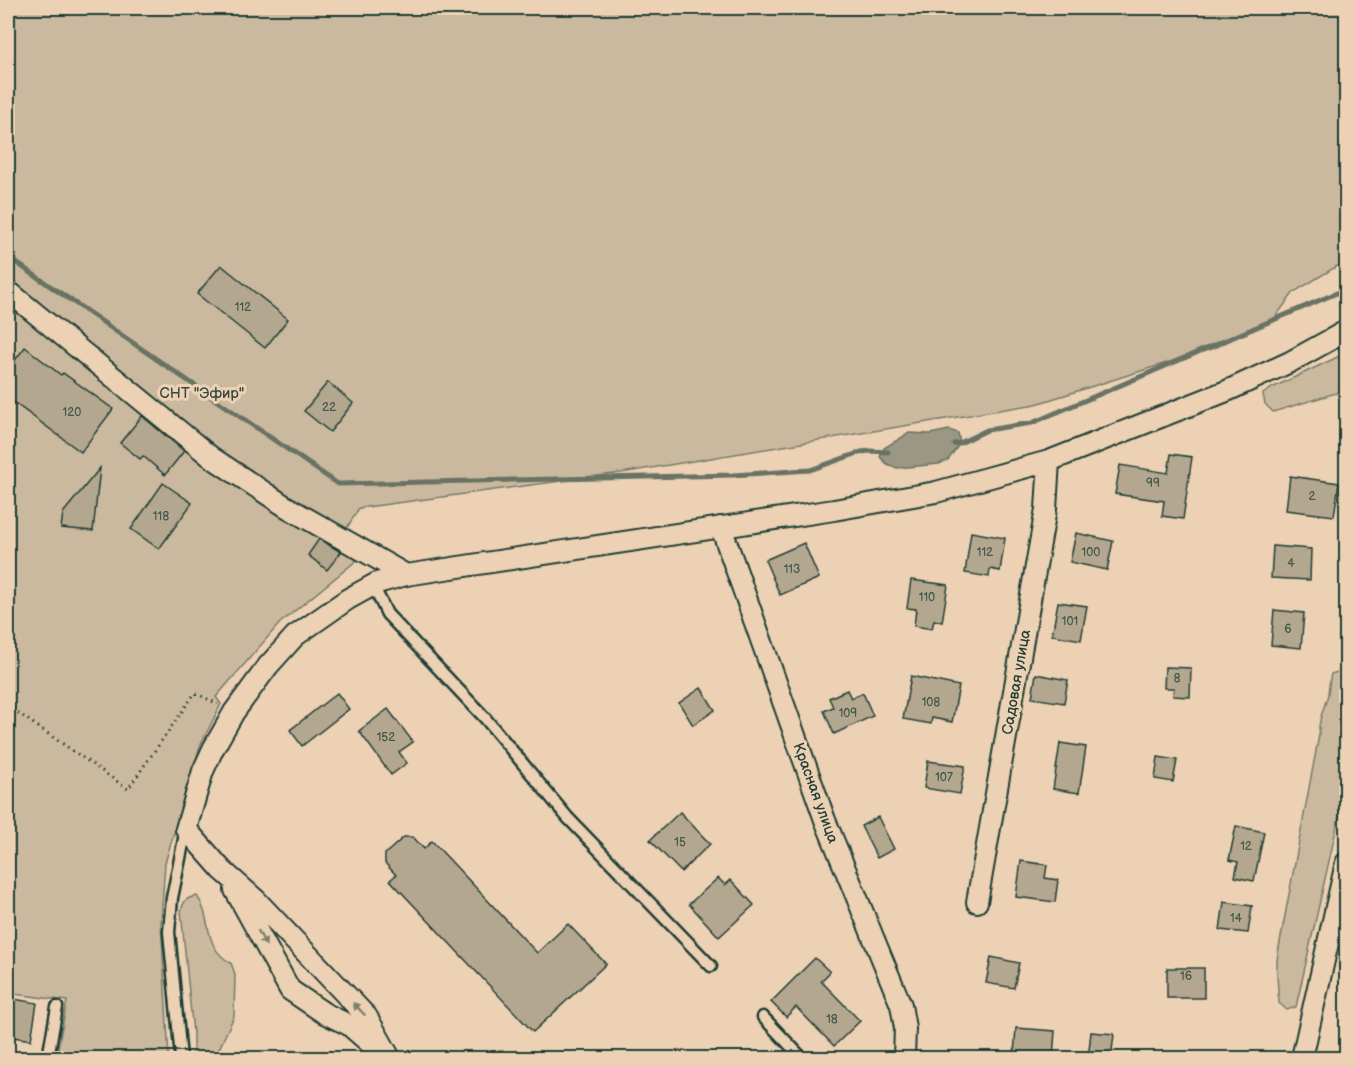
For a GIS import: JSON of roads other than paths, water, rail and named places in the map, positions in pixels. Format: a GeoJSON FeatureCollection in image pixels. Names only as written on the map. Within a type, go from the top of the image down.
{"type":"FeatureCollection","features":[{"type":"Feature","properties":{"kind":"street"},"geometry":{"type":"LineString","coordinates":[[8,291],[211,457],[285,506],[406,575]]}},
{"type":"Feature","properties":{"kind":"street"},"geometry":{"type":"LineString","coordinates":[[388,1059],[367,1017],[255,899],[222,870],[186,829],[203,771],[234,711],[268,666],[295,636],[348,598],[373,585],[406,575],[834,510],[936,492],[1049,461],[1229,390],[1290,362],[1347,331]]}},
{"type":"Feature","properties":{"kind":"street","name":"Садовая улица"},"geometry":{"type":"LineString","coordinates":[[977,902],[1046,509],[1049,461]]}},
{"type":"Feature","properties":{"kind":"street","name":"Красная улица"},"geometry":{"type":"LineString","coordinates":[[721,527],[825,820],[901,1005],[905,1028],[904,1059]]}},
{"type":"Feature","properties":{"kind":"street"},"geometry":{"type":"LineString","coordinates":[[1302,1059],[1347,863]]}},
{"type":"Feature","properties":{"kind":"street"},"geometry":{"type":"LineString","coordinates":[[222,870],[245,906],[290,990],[349,1025],[388,1059]]}},
{"type":"Feature","properties":{"kind":"lane"},"geometry":{"type":"LineString","coordinates":[[373,585],[387,614],[485,718],[568,818],[711,966]]}},
{"type":"Feature","properties":{"kind":"lane"},"geometry":{"type":"LineString","coordinates":[[181,1059],[170,932],[172,898],[186,829]]}},
{"type":"Feature","properties":{"kind":"lane"},"geometry":{"type":"LineString","coordinates":[[48,1059],[57,1007]]}},
{"type":"Feature","properties":{"kind":"lane"},"geometry":{"type":"LineString","coordinates":[[763,1017],[802,1059]]}},
{"type":"Feature","properties":{"kind":"waterway"},"geometry":{"type":"LineString","coordinates":[[8,257],[338,484],[733,475],[810,470],[861,452],[888,452]]}},
{"type":"Feature","properties":{"kind":"waterway"},"geometry":{"type":"LineString","coordinates":[[954,444],[987,430],[1032,423],[1346,289]]}},
{"type":"Feature","properties":{"kind":"park label","name":"СНТ \"Эфир\""},"geometry":{"type":"Point","coordinates":[202,393]}}]}
